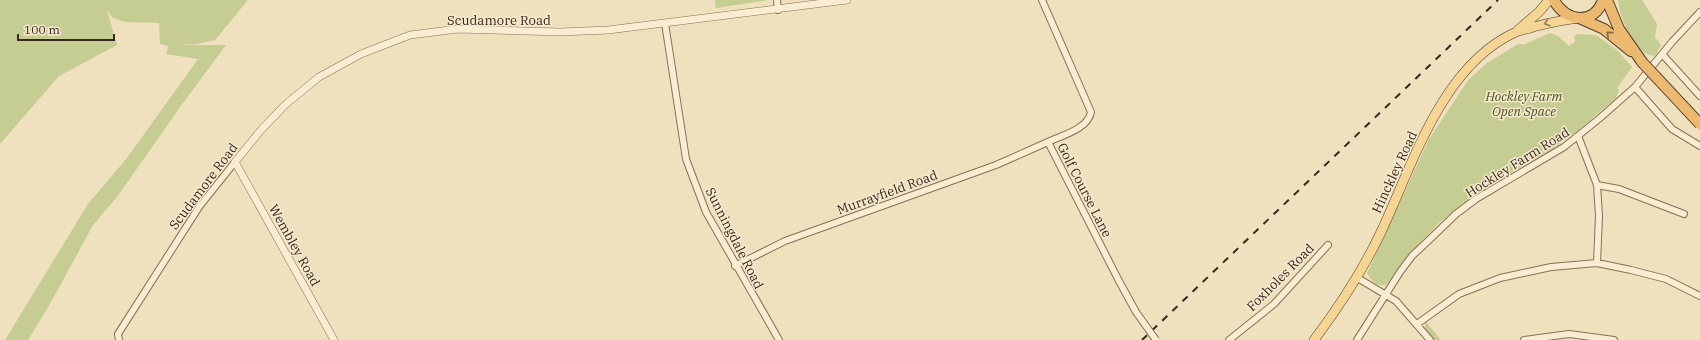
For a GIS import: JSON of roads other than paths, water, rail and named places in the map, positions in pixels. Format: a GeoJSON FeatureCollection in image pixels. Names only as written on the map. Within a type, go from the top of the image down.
{"type":"FeatureCollection","features":[{"type":"Feature","properties":{"kind":"highway"},"geometry":{"type":"LineString","coordinates":[[1554,0],[1563,13],[1604,29],[1616,41],[1639,58]]}},
{"type":"Feature","properties":{"kind":"highway"},"geometry":{"type":"LineString","coordinates":[[1578,18],[1595,12],[1603,0]]}},
{"type":"Feature","properties":{"kind":"highway"},"geometry":{"type":"LineString","coordinates":[[1607,0],[1617,25],[1639,58],[1700,124]]}},
{"type":"Feature","properties":{"kind":"main road","name":"Hinckley Road"},"geometry":{"type":"LineString","coordinates":[[1314,340],[1333,315],[1381,233],[1421,143],[1451,90],[1461,76],[1478,58],[1492,46],[1517,31],[1539,12],[1549,0]]}},
{"type":"Feature","properties":{"kind":"main road","name":"Hinckley Road"},"geometry":{"type":"LineString","coordinates":[[1517,31],[1553,21],[1578,18]]}},
{"type":"Feature","properties":{"kind":"street"},"geometry":{"type":"LineString","coordinates":[[777,0],[778,10]]}},
{"type":"Feature","properties":{"kind":"street","name":"Scudamore Road"},"geometry":{"type":"LineString","coordinates":[[118,337],[199,207],[261,130],[291,99],[319,77],[361,54],[410,36],[458,29],[560,32],[608,30],[778,10],[847,0]]}},
{"type":"Feature","properties":{"kind":"street","name":"Golf Course Lane"},"geometry":{"type":"LineString","coordinates":[[1042,0],[1090,105],[1091,112],[1090,118],[1082,126],[1048,142],[1119,281],[1136,312],[1156,340]]}},
{"type":"Feature","properties":{"kind":"street","name":"Hockley Farm Road"},"geometry":{"type":"LineString","coordinates":[[1358,340],[1386,294],[1412,256],[1456,214],[1491,189],[1547,158],[1578,136],[1635,87],[1663,55],[1672,42],[1700,12]]}},
{"type":"Feature","properties":{"kind":"street","name":"Sunningdale Road"},"geometry":{"type":"LineString","coordinates":[[665,23],[686,159],[706,212],[735,266],[779,340]]}},
{"type":"Feature","properties":{"kind":"street"},"geometry":{"type":"LineString","coordinates":[[1663,55],[1700,96]]}},
{"type":"Feature","properties":{"kind":"street"},"geometry":{"type":"LineString","coordinates":[[1635,87],[1672,129],[1700,146]]}},
{"type":"Feature","properties":{"kind":"street"},"geometry":{"type":"LineString","coordinates":[[1578,136],[1597,185],[1600,216],[1597,263]]}},
{"type":"Feature","properties":{"kind":"street","name":"Murrayfield Road"},"geometry":{"type":"LineString","coordinates":[[735,266],[785,241],[996,165],[1048,142]]}},
{"type":"Feature","properties":{"kind":"street","name":"Wembley Road"},"geometry":{"type":"LineString","coordinates":[[235,162],[334,340]]}},
{"type":"Feature","properties":{"kind":"street"},"geometry":{"type":"LineString","coordinates":[[1597,185],[1619,189],[1651,200],[1684,214]]}},
{"type":"Feature","properties":{"kind":"street","name":"Foxholes Road"},"geometry":{"type":"LineString","coordinates":[[1229,340],[1274,304],[1328,245]]}},
{"type":"Feature","properties":{"kind":"street"},"geometry":{"type":"LineString","coordinates":[[1417,324],[1459,294],[1500,278],[1551,267],[1597,263],[1666,279],[1700,296]]}},
{"type":"Feature","properties":{"kind":"street"},"geometry":{"type":"LineString","coordinates":[[1356,276],[1396,301],[1430,340]]}},
{"type":"Feature","properties":{"kind":"street"},"geometry":{"type":"LineString","coordinates":[[1524,340],[1569,334],[1614,340]]}},
{"type":"Feature","properties":{"kind":"railway"},"geometry":{"type":"LineString","coordinates":[[1142,340],[1498,0]]}},
{"type":"Feature","properties":{"kind":"park label","name":"Hockley Farm Open Space"},"geometry":{"type":"Point","coordinates":[1524,104]}}]}
